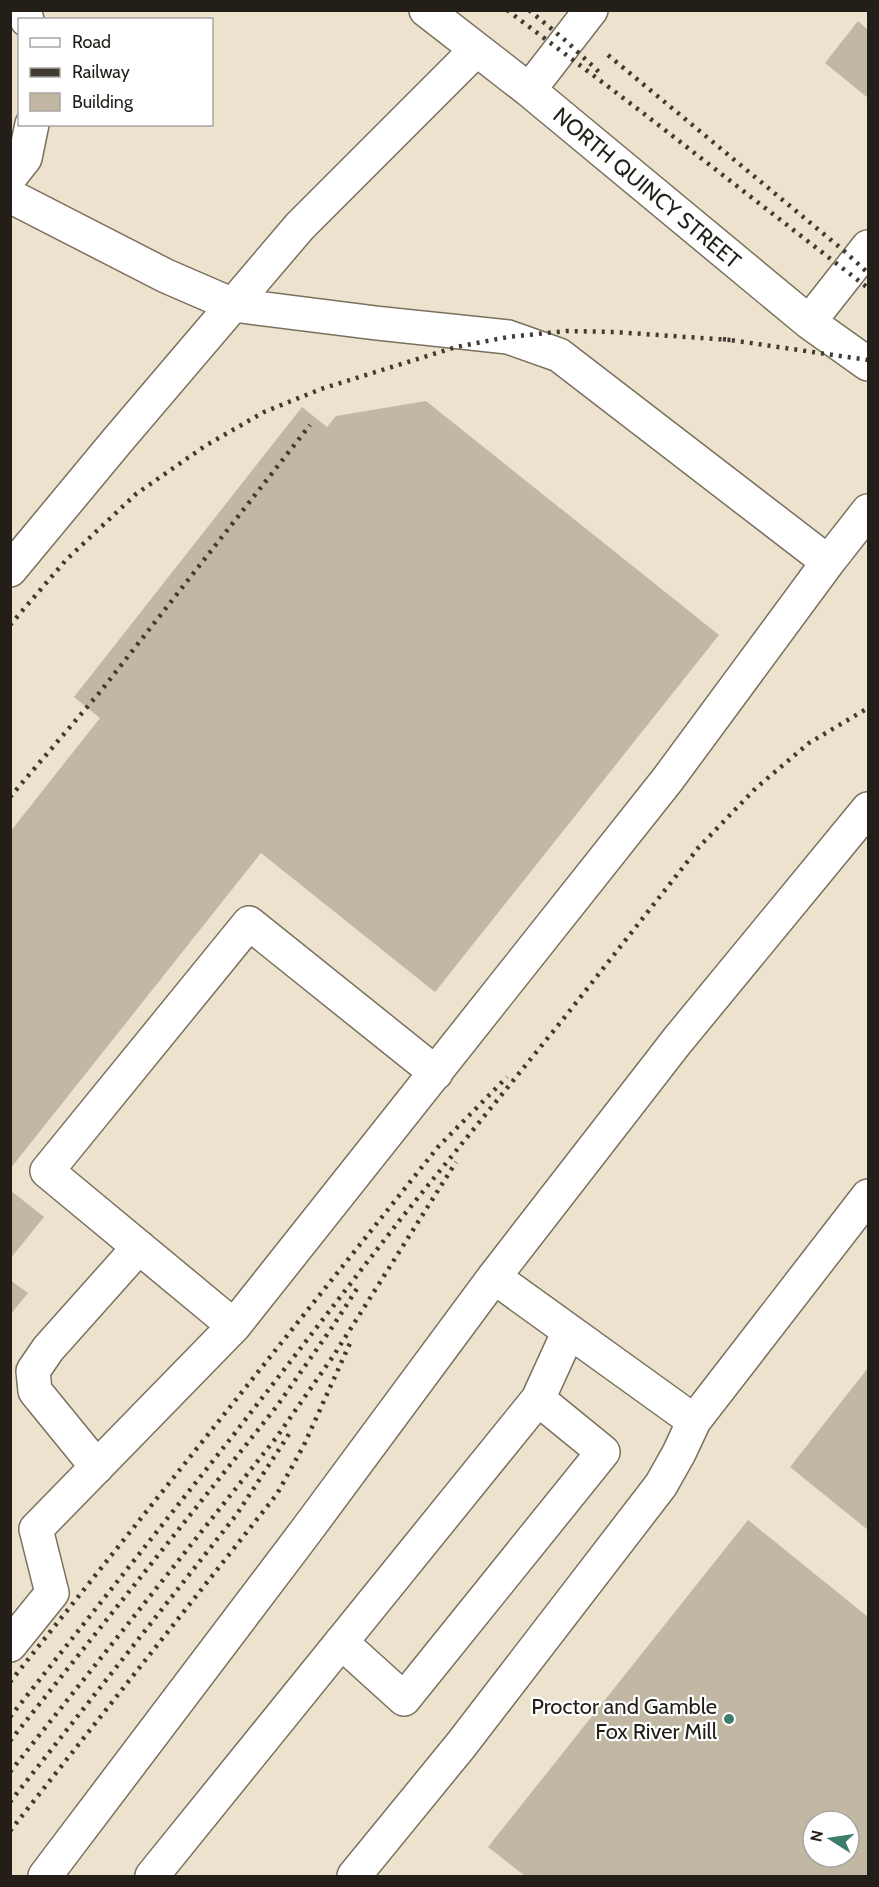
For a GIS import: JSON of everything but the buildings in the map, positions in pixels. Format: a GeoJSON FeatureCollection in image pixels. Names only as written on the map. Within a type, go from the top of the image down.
{"type":"FeatureCollection","features":[{"type":"Feature","properties":{"kind":"street","name":"NORTH QUINCY STREET"},"geometry":{"type":"LineString","coordinates":[[426,10],[529,90],[808,322],[868,364]]}},
{"type":"Feature","properties":{"kind":"street"},"geometry":{"type":"LineString","coordinates":[[529,90],[591,10]]}},
{"type":"Feature","properties":{"kind":"street"},"geometry":{"type":"LineString","coordinates":[[10,570],[300,226],[477,50]]}},
{"type":"Feature","properties":{"kind":"street"},"geometry":{"type":"LineString","coordinates":[[10,177],[25,158],[32,126]]}},
{"type":"Feature","properties":{"kind":"street"},"geometry":{"type":"LineString","coordinates":[[10,196],[166,276],[232,305],[508,337],[559,355],[828,562]]}},
{"type":"Feature","properties":{"kind":"street"},"geometry":{"type":"LineString","coordinates":[[808,322],[868,247]]}},
{"type":"Feature","properties":{"kind":"street"},"geometry":{"type":"LineString","coordinates":[[10,1646],[52,1593],[23,1527],[97,1467],[234,1326],[668,779],[868,511]]}},
{"type":"Feature","properties":{"kind":"street"},"geometry":{"type":"LineString","coordinates":[[45,1876],[313,1522],[494,1277],[677,1041],[868,809]]}},
{"type":"Feature","properties":{"kind":"street"},"geometry":{"type":"LineString","coordinates":[[234,1326],[48,1171],[249,923],[436,1073]]}},
{"type":"Feature","properties":{"kind":"street"},"geometry":{"type":"LineString","coordinates":[[354,1876],[461,1745],[661,1485],[694,1421],[868,1196]]}},
{"type":"Feature","properties":{"kind":"street"},"geometry":{"type":"LineString","coordinates":[[97,1467],[35,1391],[33,1371],[48,1349],[139,1247]]}},
{"type":"Feature","properties":{"kind":"street"},"geometry":{"type":"LineString","coordinates":[[494,1277],[694,1421]]}},
{"type":"Feature","properties":{"kind":"street"},"geometry":{"type":"LineString","coordinates":[[152,1876],[538,1400],[569,1331]]}},
{"type":"Feature","properties":{"kind":"street"},"geometry":{"type":"LineString","coordinates":[[341,1642],[404,1699],[603,1452],[538,1400]]}},
{"type":"Feature","properties":{"kind":"railway"},"geometry":{"type":"LineString","coordinates":[[507,10],[868,288]]}},
{"type":"Feature","properties":{"kind":"railway"},"geometry":{"type":"LineString","coordinates":[[529,10],[599,72]]}},
{"type":"Feature","properties":{"kind":"railway"},"geometry":{"type":"LineString","coordinates":[[608,55],[868,273]]}},
{"type":"Feature","properties":{"kind":"railway"},"geometry":{"type":"LineString","coordinates":[[10,625],[66,560],[136,494],[205,446],[264,412],[321,389],[456,347],[508,337],[566,331],[731,340]]}},
{"type":"Feature","properties":{"kind":"railway"},"geometry":{"type":"LineString","coordinates":[[723,339],[868,360]]}},
{"type":"Feature","properties":{"kind":"railway"},"geometry":{"type":"LineString","coordinates":[[10,797],[100,692],[310,425]]}},
{"type":"Feature","properties":{"kind":"railway"},"geometry":{"type":"LineString","coordinates":[[10,1717],[399,1221],[699,847],[756,788],[809,743],[868,708]]}},
{"type":"Feature","properties":{"kind":"railway"},"geometry":{"type":"LineString","coordinates":[[10,1682],[438,1147],[507,1077]]}},
{"type":"Feature","properties":{"kind":"railway"},"geometry":{"type":"LineString","coordinates":[[10,1772],[276,1438],[334,1355],[456,1162]]}},
{"type":"Feature","properties":{"kind":"railway"},"geometry":{"type":"LineString","coordinates":[[10,1741],[277,1406],[360,1284]]}},
{"type":"Feature","properties":{"kind":"railway"},"geometry":{"type":"LineString","coordinates":[[10,1831],[277,1494],[304,1445],[351,1341]]}},
{"type":"Feature","properties":{"kind":"railway"},"geometry":{"type":"LineString","coordinates":[[10,1802],[237,1514],[291,1431]]}},
{"type":"Feature","properties":{"kind":"place","name":"Proctor and Gamble Fox River Mill"},"geometry":{"type":"Point","coordinates":[729,1719]}}]}
